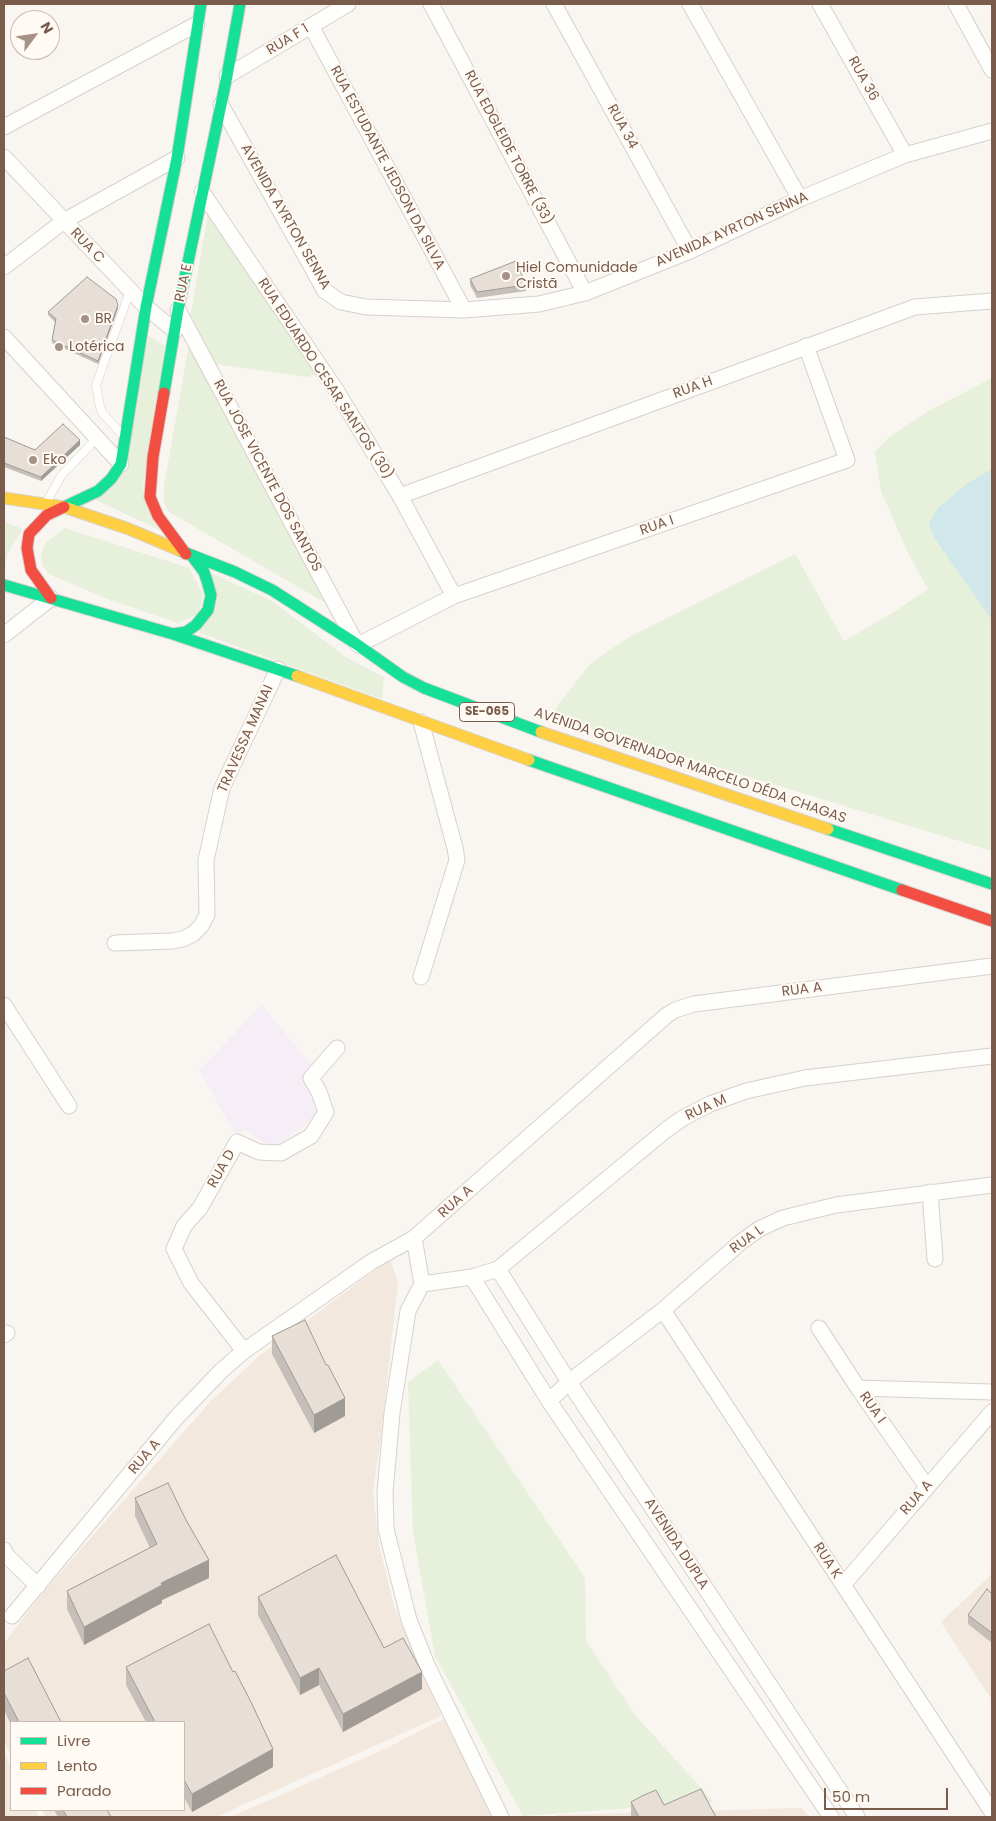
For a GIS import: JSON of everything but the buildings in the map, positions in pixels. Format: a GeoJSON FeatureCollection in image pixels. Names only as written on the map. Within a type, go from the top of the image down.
{"type":"FeatureCollection","features":[{"type":"Feature","properties":{"kind":"main road"},"geometry":{"type":"LineString","coordinates":[[51,598],[31,570],[27,548],[29,534],[47,515],[98,490],[111,479],[121,464],[146,308],[177,158],[201,4]]}},
{"type":"Feature","properties":{"kind":"main road","name":"RUA E"},"geometry":{"type":"LineString","coordinates":[[173,634],[186,632],[196,625],[208,610],[211,595],[204,572],[158,516],[150,497],[153,457],[178,310],[227,76],[240,4]]}},
{"type":"Feature","properties":{"kind":"main road","name":"AVENIDA GOVERNADOR MARCELO DÉDA CHAGAS"},"geometry":{"type":"LineString","coordinates":[[4,498],[64,507],[129,529],[189,555],[235,572],[272,590],[413,682],[508,720],[992,884]]}},
{"type":"Feature","properties":{"kind":"main road","name":"SE-065"},"geometry":{"type":"LineString","coordinates":[[4,585],[173,634],[278,669],[648,803],[992,921]]}},
{"type":"Feature","properties":{"kind":"street","name":"RUA F 1"},"geometry":{"type":"LineString","coordinates":[[227,76],[348,4]]}},
{"type":"Feature","properties":{"kind":"street","name":"RUA EDGLEIDE TORRE (33)"},"geometry":{"type":"LineString","coordinates":[[431,4],[585,293]]}},
{"type":"Feature","properties":{"kind":"street","name":"RUA 34"},"geometry":{"type":"LineString","coordinates":[[554,4],[690,251]]}},
{"type":"Feature","properties":{"kind":"street"},"geometry":{"type":"LineString","coordinates":[[690,4],[800,199]]}},
{"type":"Feature","properties":{"kind":"street","name":"RUA 36"},"geometry":{"type":"LineString","coordinates":[[820,4],[905,155]]}},
{"type":"Feature","properties":{"kind":"street"},"geometry":{"type":"LineString","coordinates":[[956,4],[992,70]]}},
{"type":"Feature","properties":{"kind":"street"},"geometry":{"type":"LineString","coordinates":[[4,127],[197,24]]}},
{"type":"Feature","properties":{"kind":"street","name":"RUA ESTUDANTE JEDSON DA SILVA"},"geometry":{"type":"LineString","coordinates":[[311,26],[464,310]]}},
{"type":"Feature","properties":{"kind":"street","name":"AVENIDA AYRTON SENNA"},"geometry":{"type":"LineString","coordinates":[[221,105],[325,291],[341,302],[366,307],[464,310],[540,304],[585,293],[690,251],[800,199],[905,155],[992,131]]}},
{"type":"Feature","properties":{"kind":"street","name":"RUA C"},"geometry":{"type":"LineString","coordinates":[[4,157],[146,308],[175,331]]}},
{"type":"Feature","properties":{"kind":"street"},"geometry":{"type":"LineString","coordinates":[[4,267],[64,221],[177,158]]}},
{"type":"Feature","properties":{"kind":"street","name":"RUA EDUARDO CESAR SANTOS (30)"},"geometry":{"type":"LineString","coordinates":[[202,192],[336,390],[400,496],[454,596]]}},
{"type":"Feature","properties":{"kind":"street","name":"RUA H"},"geometry":{"type":"LineString","coordinates":[[400,496],[806,346],[915,308],[992,301]]}},
{"type":"Feature","properties":{"kind":"street","name":"RUA JOSE VICENTE DOS SANTOS"},"geometry":{"type":"LineString","coordinates":[[178,310],[357,644]]}},
{"type":"Feature","properties":{"kind":"street"},"geometry":{"type":"LineString","coordinates":[[4,337],[121,464]]}},
{"type":"Feature","properties":{"kind":"street","name":"RUA I"},"geometry":{"type":"LineString","coordinates":[[357,644],[454,596],[847,460],[806,346]]}},
{"type":"Feature","properties":{"kind":"street"},"geometry":{"type":"LineString","coordinates":[[4,635],[51,598]]}},
{"type":"Feature","properties":{"kind":"street","name":"TRAVESSA MANAI"},"geometry":{"type":"LineString","coordinates":[[115,943],[183,939],[193,934],[201,926],[207,915],[206,860],[222,788],[278,669]]}},
{"type":"Feature","properties":{"kind":"street"},"geometry":{"type":"LineString","coordinates":[[421,722],[457,860],[421,977]]}},
{"type":"Feature","properties":{"kind":"street","name":"RUA A"},"geometry":{"type":"LineString","coordinates":[[12,1616],[176,1418],[221,1371],[244,1351],[371,1262],[414,1238],[660,1020],[675,1010],[694,1004],[992,966]]}},
{"type":"Feature","properties":{"kind":"street"},"geometry":{"type":"LineString","coordinates":[[4,1005],[69,1106]]}},
{"type":"Feature","properties":{"kind":"street","name":"RUA D"},"geometry":{"type":"LineString","coordinates":[[244,1351],[191,1283],[174,1249],[184,1226],[200,1208],[237,1142],[259,1152],[281,1152],[311,1136],[326,1112],[319,1092],[311,1078],[337,1048]]}},
{"type":"Feature","properties":{"kind":"street","name":"RUA M"},"geometry":{"type":"LineString","coordinates":[[422,1284],[472,1277],[498,1269],[666,1130],[683,1118],[710,1104],[746,1091],[805,1078],[992,1056]]}},
{"type":"Feature","properties":{"kind":"street","name":"RUA L"},"geometry":{"type":"LineString","coordinates":[[549,1401],[569,1382],[663,1310],[741,1242],[759,1229],[783,1218],[836,1205],[992,1185]]}},
{"type":"Feature","properties":{"kind":"street"},"geometry":{"type":"LineString","coordinates":[[930,1192],[935,1259]]}},
{"type":"Feature","properties":{"kind":"street"},"geometry":{"type":"LineString","coordinates":[[414,1238],[422,1284],[408,1311],[392,1413],[385,1492],[386,1529],[409,1620],[423,1656],[501,1817]]}},
{"type":"Feature","properties":{"kind":"street","name":"AVENIDA DUPLA"},"geometry":{"type":"LineString","coordinates":[[498,1269],[569,1382],[857,1817]]}},
{"type":"Feature","properties":{"kind":"street","name":"AVENIDA DUPLA"},"geometry":{"type":"LineString","coordinates":[[472,1277],[549,1401],[831,1817]]}},
{"type":"Feature","properties":{"kind":"street","name":"RUA K"},"geometry":{"type":"LineString","coordinates":[[663,1310],[992,1812]]}},
{"type":"Feature","properties":{"kind":"street","name":"RUA I"},"geometry":{"type":"LineString","coordinates":[[819,1328],[927,1487]]}},
{"type":"Feature","properties":{"kind":"street"},"geometry":{"type":"LineString","coordinates":[[858,1388],[992,1392]]}},
{"type":"Feature","properties":{"kind":"street","name":"RUA A"},"geometry":{"type":"LineString","coordinates":[[843,1585],[992,1412]]}},
{"type":"Feature","properties":{"kind":"street"},"geometry":{"type":"LineString","coordinates":[[4,1550],[6,1555],[38,1586]]}},
{"type":"Feature","properties":{"kind":"lane"},"geometry":{"type":"LineString","coordinates":[[125,438],[103,414],[96,385],[130,291]]}},
{"type":"Feature","properties":{"kind":"lane"},"geometry":{"type":"LineString","coordinates":[[45,504],[61,476],[97,438]]}},
{"type":"Feature","properties":{"kind":"shaded area"},"geometry":{"type":"Polygon","coordinates":[[[262,1005],[311,1064],[302,1081],[313,1092],[320,1105],[317,1115],[277,1145],[266,1144],[245,1130],[236,1136],[199,1070],[262,1005]]]}},
{"type":"Feature","properties":{"kind":"shaded area"},"geometry":{"type":"Polygon","coordinates":[[[390,1259],[398,1282],[381,1437],[373,1491],[379,1545],[394,1606],[441,1716],[216,1817],[46,1817],[43,1811],[185,1811],[185,1721],[10,1721],[10,1753],[4,1741],[4,1643],[45,1590],[211,1401],[258,1357],[390,1259]]]}},
{"type":"Feature","properties":{"kind":"shaded area"},"geometry":{"type":"Polygon","coordinates":[[[992,1574],[992,1700],[941,1622],[992,1574]]]}},
{"type":"Feature","properties":{"kind":"shaded area"},"geometry":{"type":"Polygon","coordinates":[[[443,1719],[495,1817],[231,1817],[387,1748],[443,1719]]]}},
{"type":"Feature","properties":{"kind":"shaded area"},"geometry":{"type":"Polygon","coordinates":[[[4,1752],[10,1764],[10,1811],[36,1811],[39,1817],[4,1817],[4,1752]]]}},
{"type":"Feature","properties":{"kind":"shaded area"},"geometry":{"type":"Polygon","coordinates":[[[801,1808],[810,1817],[556,1817],[555,1815],[801,1808]]]}},
{"type":"Feature","properties":{"kind":"green space"},"geometry":{"type":"Polygon","coordinates":[[[208,214],[316,374],[308,377],[215,364],[190,318],[208,214]]]}},
{"type":"Feature","properties":{"kind":"green space"},"geometry":{"type":"Polygon","coordinates":[[[149,336],[165,346],[143,488],[168,534],[94,499],[104,494],[149,336]]]}},
{"type":"Feature","properties":{"kind":"green space"},"geometry":{"type":"Polygon","coordinates":[[[189,345],[331,606],[169,512],[164,503],[164,485],[189,345]]]}},
{"type":"Feature","properties":{"kind":"green space"},"geometry":{"type":"Polygon","coordinates":[[[992,378],[992,851],[550,716],[590,664],[629,637],[795,554],[844,641],[891,614],[928,589],[908,553],[881,491],[875,452],[888,438],[927,412],[992,378]]]}},
{"type":"Feature","properties":{"kind":"green space"},"geometry":{"type":"Polygon","coordinates":[[[4,522],[23,529],[7,554],[4,578],[4,522]]]}},
{"type":"Feature","properties":{"kind":"green space"},"geometry":{"type":"Polygon","coordinates":[[[65,528],[189,568],[203,594],[199,614],[178,623],[110,600],[49,574],[43,566],[41,554],[46,542],[65,528]]]}},
{"type":"Feature","properties":{"kind":"green space"},"geometry":{"type":"Polygon","coordinates":[[[211,573],[272,601],[347,658],[384,677],[382,699],[200,633],[211,573]]]}},
{"type":"Feature","properties":{"kind":"green space"},"geometry":{"type":"Polygon","coordinates":[[[438,1360],[585,1578],[586,1641],[635,1715],[714,1802],[523,1816],[435,1656],[413,1532],[408,1382],[438,1360]]]}},
{"type":"Feature","properties":{"kind":"water"},"geometry":{"type":"Polygon","coordinates":[[[992,469],[992,620],[935,539],[929,523],[939,507],[968,483],[992,469]]]}},
{"type":"Feature","properties":{"kind":"traffic: fast"},"geometry":{"type":"LineString","coordinates":[[64,507],[98,491],[111,479],[121,464],[146,307],[177,158],[201,4]]}},
{"type":"Feature","properties":{"kind":"traffic: fast"},"geometry":{"type":"LineString","coordinates":[[164,393],[178,310],[227,76],[240,4]]}},
{"type":"Feature","properties":{"kind":"traffic: fast"},"geometry":{"type":"LineString","coordinates":[[181,551],[235,572],[272,590],[355,643],[403,677],[424,688],[541,732]]}},
{"type":"Feature","properties":{"kind":"traffic: fast"},"geometry":{"type":"LineString","coordinates":[[173,634],[186,632],[196,625],[208,610],[211,595],[207,581],[204,572],[192,556]]}},
{"type":"Feature","properties":{"kind":"traffic: fast"},"geometry":{"type":"LineString","coordinates":[[4,585],[173,634],[297,676]]}},
{"type":"Feature","properties":{"kind":"traffic: fast"},"geometry":{"type":"LineString","coordinates":[[529,760],[902,890]]}},
{"type":"Feature","properties":{"kind":"traffic: fast"},"geometry":{"type":"LineString","coordinates":[[828,829],[992,884]]}},
{"type":"Feature","properties":{"kind":"traffic: slow"},"geometry":{"type":"LineString","coordinates":[[4,498],[64,507],[129,529],[181,551]]}},
{"type":"Feature","properties":{"kind":"traffic: slow"},"geometry":{"type":"LineString","coordinates":[[297,676],[529,760]]}},
{"type":"Feature","properties":{"kind":"traffic: slow"},"geometry":{"type":"LineString","coordinates":[[541,732],[828,829]]}},
{"type":"Feature","properties":{"kind":"traffic: jam"},"geometry":{"type":"LineString","coordinates":[[164,393],[153,457],[150,497],[158,516],[186,554]]}},
{"type":"Feature","properties":{"kind":"traffic: jam"},"geometry":{"type":"LineString","coordinates":[[51,598],[31,570],[27,548],[29,534],[47,515],[64,507]]}},
{"type":"Feature","properties":{"kind":"traffic: jam"},"geometry":{"type":"LineString","coordinates":[[902,890],[992,921]]}},
{"type":"Feature","properties":{"kind":"place","name":"Hiel Comunidade Cristã"},"geometry":{"type":"Point","coordinates":[506,276]}},
{"type":"Feature","properties":{"kind":"place","name":"BR"},"geometry":{"type":"Point","coordinates":[85,319]}},
{"type":"Feature","properties":{"kind":"place","name":"Lotérica"},"geometry":{"type":"Point","coordinates":[59,347]}},
{"type":"Feature","properties":{"kind":"place","name":"Eko"},"geometry":{"type":"Point","coordinates":[33,460]}}]}
